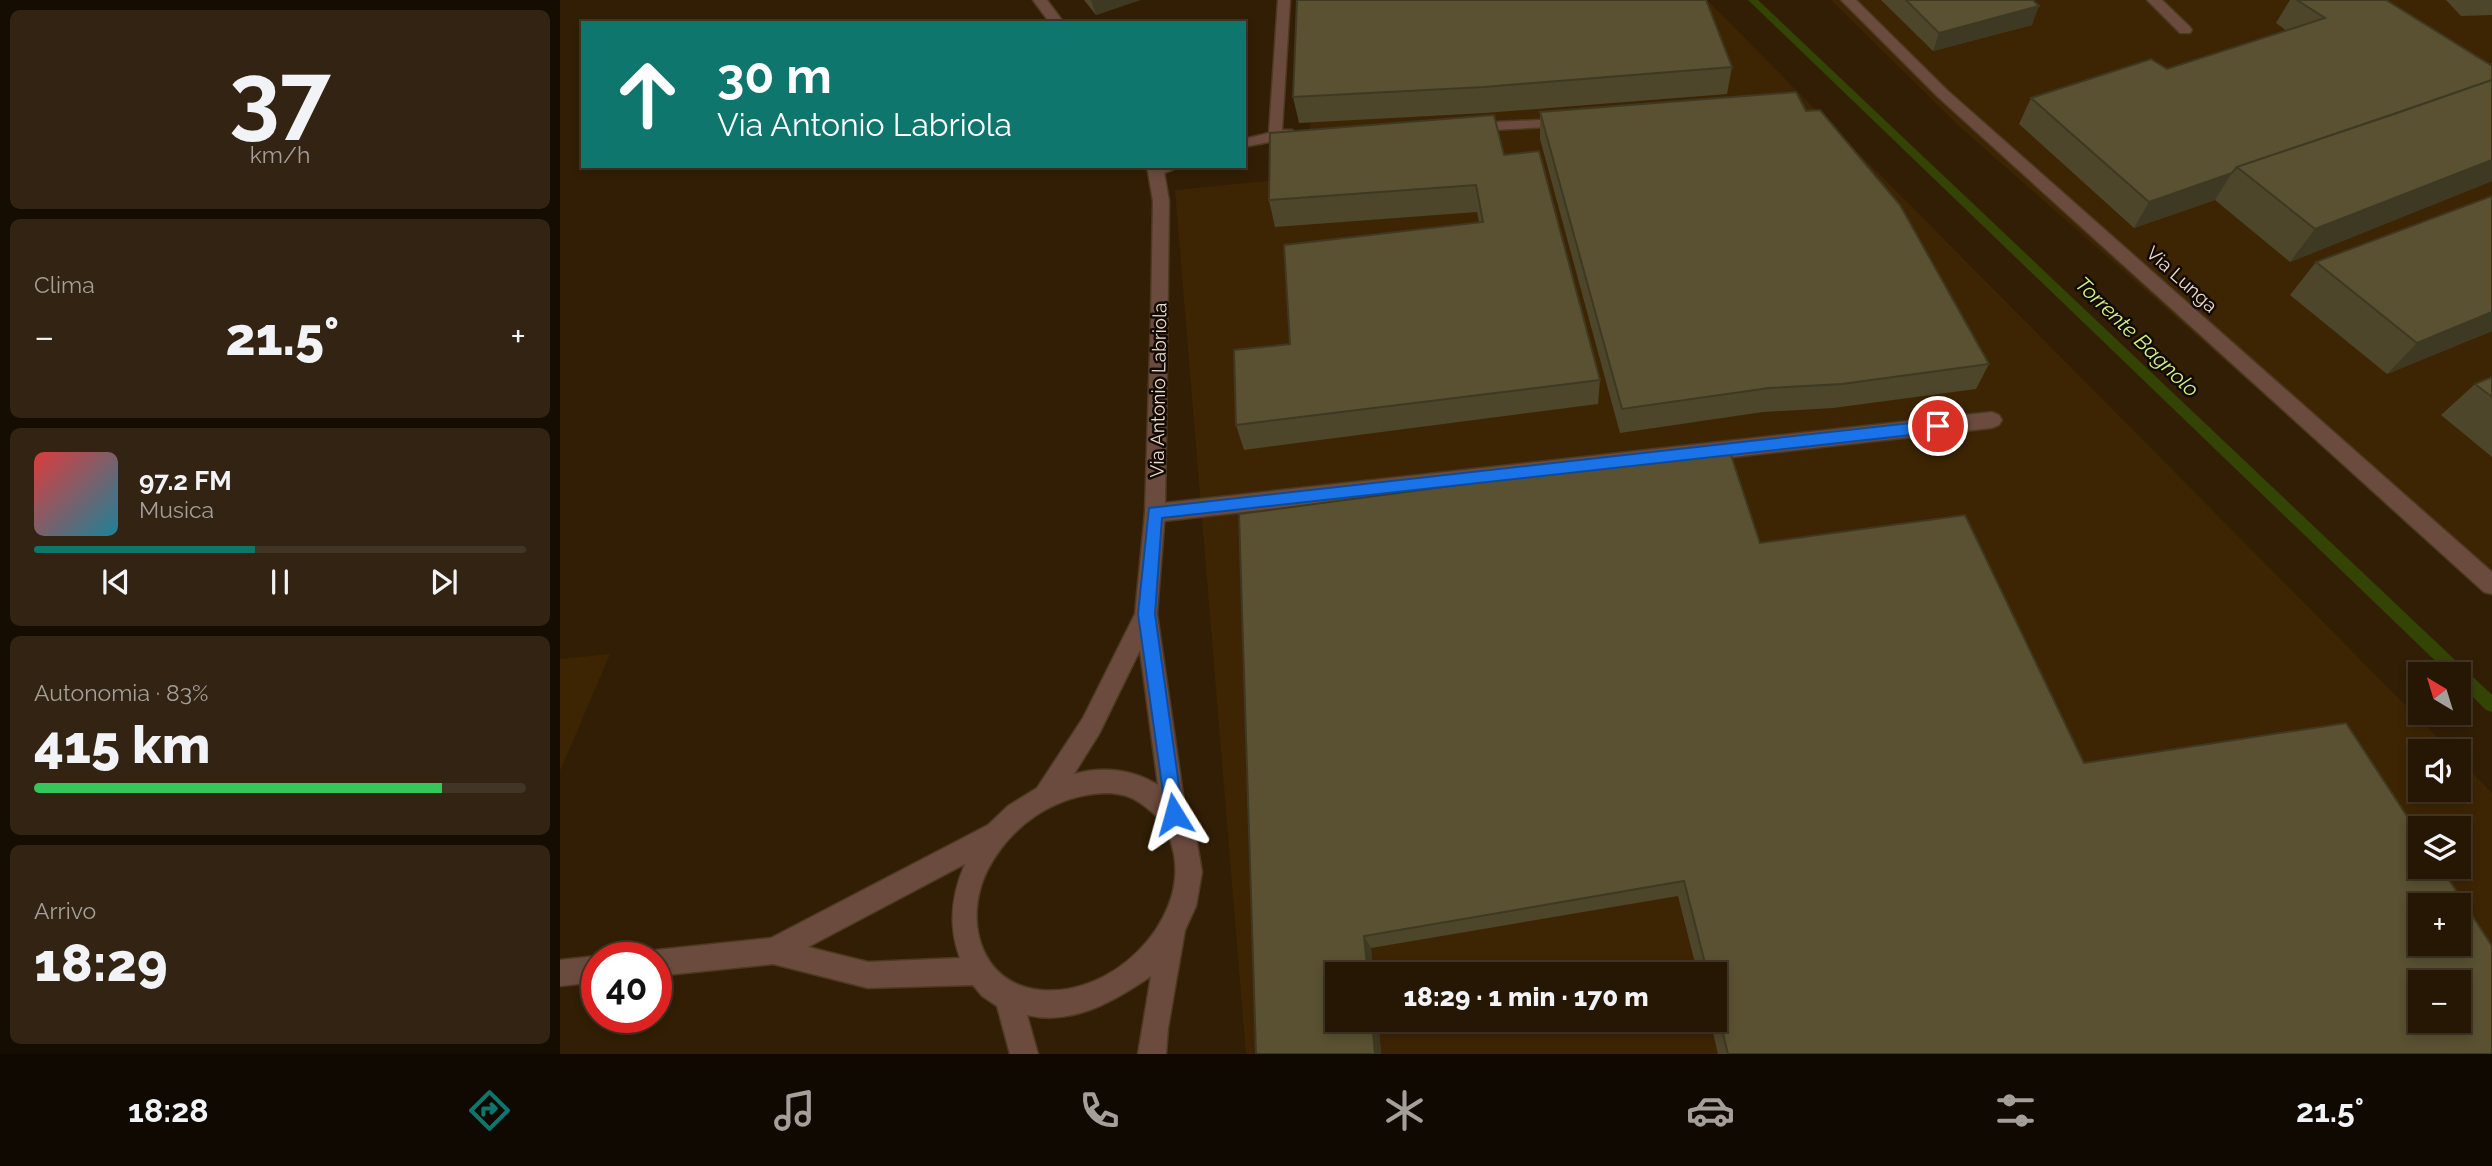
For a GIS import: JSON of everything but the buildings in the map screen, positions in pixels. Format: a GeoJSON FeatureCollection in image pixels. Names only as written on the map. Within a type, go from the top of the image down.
{"type":"FeatureCollection","features":[{"type":"Feature","properties":{"kind":"street"},"geometry":{"type":"LineString","coordinates":[[1040,0],[1056,21]]}},
{"type":"Feature","properties":{"kind":"street","name":"Via Lunga"},"geometry":{"type":"LineString","coordinates":[[1848,0],[1943,94],[2492,585]]}},
{"type":"Feature","properties":{"kind":"street"},"geometry":{"type":"LineString","coordinates":[[2154,0],[2185,30]]}},
{"type":"Feature","properties":{"kind":"street","name":"Via Antonio Labriola"},"geometry":{"type":"LineString","coordinates":[[1146,614],[1155,513],[1162,168]]}},
{"type":"Feature","properties":{"kind":"street"},"geometry":{"type":"LineString","coordinates":[[1155,513],[1992,420]]}},
{"type":"Feature","properties":{"kind":"street"},"geometry":{"type":"LineString","coordinates":[[1047,794],[1091,726],[1146,614]]}},
{"type":"Feature","properties":{"kind":"street"},"geometry":{"type":"LineString","coordinates":[[1146,614],[1174,814],[1190,854],[1189,889],[1174,928],[1154,1028],[1153,1054]]}},
{"type":"Feature","properties":{"kind":"street"},"geometry":{"type":"LineString","coordinates":[[1174,814],[1143,789],[1123,782],[1087,782],[1047,794],[1023,809],[997,834],[974,869],[963,907],[967,946],[990,986],[1007,997],[1045,1004],[1085,1000],[1114,988],[1149,961],[1174,928]]}},
{"type":"Feature","properties":{"kind":"street"},"geometry":{"type":"LineString","coordinates":[[773,951],[997,834]]}},
{"type":"Feature","properties":{"kind":"street"},"geometry":{"type":"LineString","coordinates":[[672,961],[773,951],[868,975],[979,971]]}},
{"type":"Feature","properties":{"kind":"street"},"geometry":{"type":"LineString","coordinates":[[560,973],[581,971]]}},
{"type":"Feature","properties":{"kind":"street"},"geometry":{"type":"LineString","coordinates":[[1007,997],[1024,1054]]}},
{"type":"Feature","properties":{"kind":"lane"},"geometry":{"type":"LineString","coordinates":[[1275,135],[1284,0]]}},
{"type":"Feature","properties":{"kind":"lane"},"geometry":{"type":"LineString","coordinates":[[1454,128],[1577,122]]}},
{"type":"Feature","properties":{"kind":"lane"},"geometry":{"type":"LineString","coordinates":[[1246,142],[1275,135],[1303,134]]}},
{"type":"Feature","properties":{"kind":"shaded area"},"geometry":{"type":"Polygon","coordinates":[[[1315,0],[1707,0],[2408,708],[2408,725],[2425,725],[2439,739],[2408,739],[2408,802],[2471,802],[2471,771],[2492,793],[2492,1054],[1246,1054],[1175,190],[1308,177],[1315,0]]]}},
{"type":"Feature","properties":{"kind":"shaded area"},"geometry":{"type":"Polygon","coordinates":[[[1831,0],[2492,0],[2492,596],[1960,127],[1831,0]]]}},
{"type":"Feature","properties":{"kind":"shaded area"},"geometry":{"type":"Polygon","coordinates":[[[610,654],[560,771],[560,659],[610,654]]]}},
{"type":"Feature","properties":{"kind":"waterway","name":"Torrente Bagnolo"},"geometry":{"type":"LineString","coordinates":[[1753,0],[2492,705]]}},
{"type":"Feature","properties":{"kind":"route"},"geometry":{"type":"LineString","coordinates":[[1174,814],[1146,614],[1155,513],[1938,426]]}}]}
